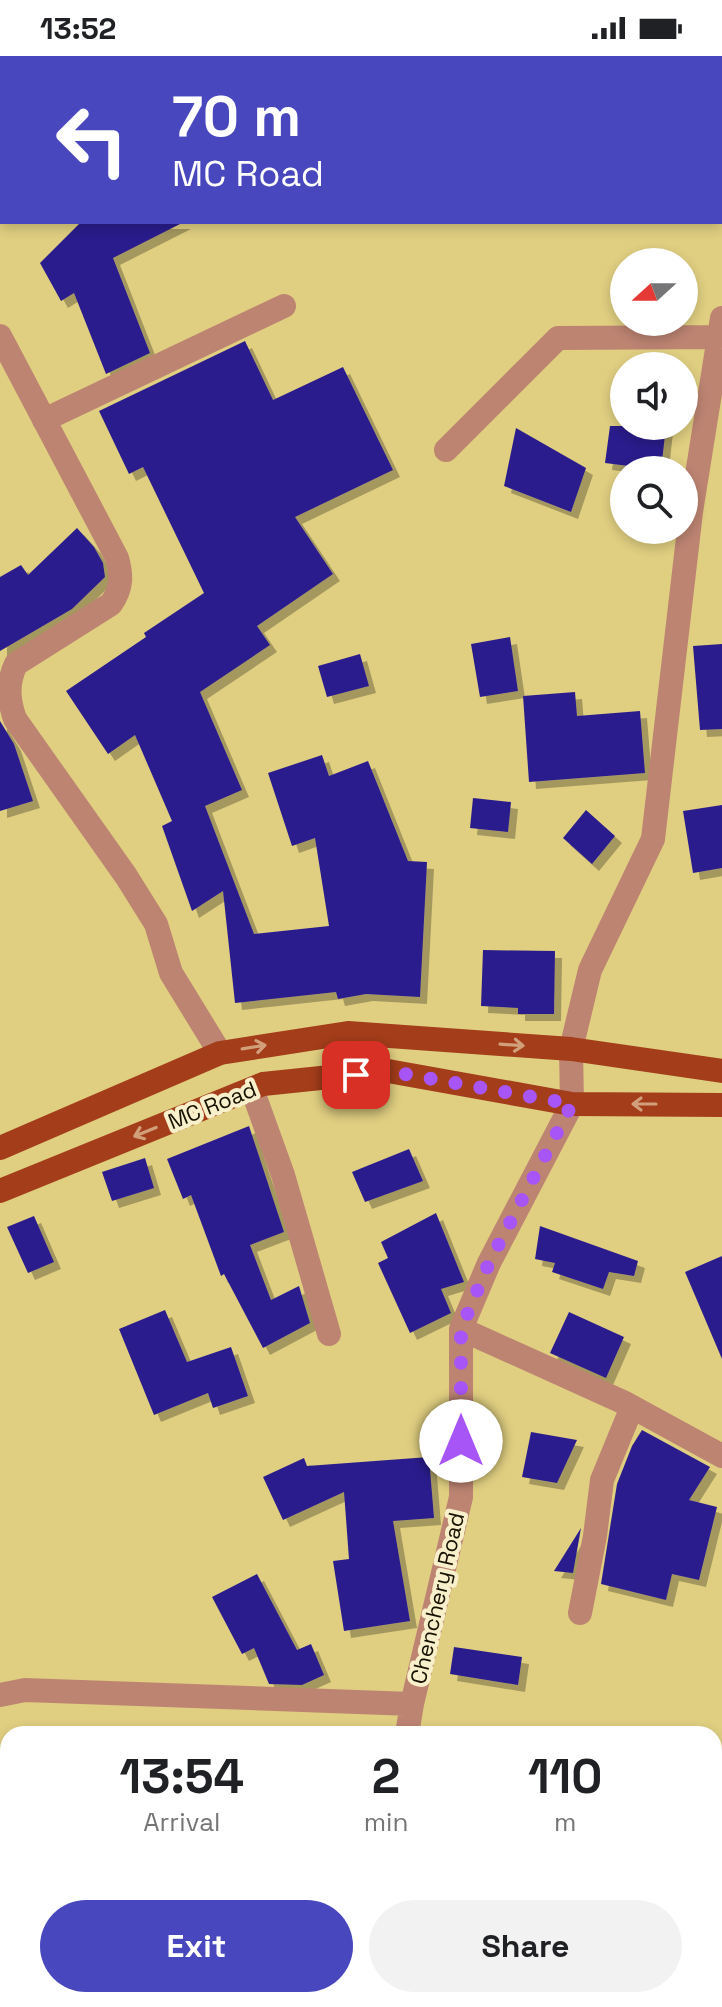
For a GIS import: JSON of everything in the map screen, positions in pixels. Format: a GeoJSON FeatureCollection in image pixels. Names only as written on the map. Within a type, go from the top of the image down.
{"type":"FeatureCollection","features":[{"type":"Feature","properties":{"kind":"main road","name":"MC Road"},"geometry":{"type":"LineString","coordinates":[[0,1148],[220,1053],[348,1033],[571,1049],[722,1071]]}},
{"type":"Feature","properties":{"kind":"main road","name":"MC Road"},"geometry":{"type":"LineString","coordinates":[[0,1191],[263,1084],[388,1071],[572,1104],[722,1105]]}},
{"type":"Feature","properties":{"kind":"street"},"geometry":{"type":"LineString","coordinates":[[44,420],[284,306]]}},
{"type":"Feature","properties":{"kind":"street"},"geometry":{"type":"LineString","coordinates":[[446,450],[558,338],[720,327],[691,512],[653,839],[590,970],[571,1049],[572,1104]]}},
{"type":"Feature","properties":{"kind":"street"},"geometry":{"type":"LineString","coordinates":[[0,336],[117,558],[121,582],[111,604],[16,664],[10,676],[10,705],[15,719],[126,876],[156,924],[171,973],[220,1053]]}},
{"type":"Feature","properties":{"kind":"street"},"geometry":{"type":"LineString","coordinates":[[252,1089],[283,1175],[329,1334]]}},
{"type":"Feature","properties":{"kind":"street","name":"Chenchery Road"},"geometry":{"type":"LineString","coordinates":[[408,1726],[461,1497],[461,1329],[489,1263],[572,1104]]}},
{"type":"Feature","properties":{"kind":"street"},"geometry":{"type":"LineString","coordinates":[[461,1329],[632,1407],[722,1456]]}},
{"type":"Feature","properties":{"kind":"street"},"geometry":{"type":"LineString","coordinates":[[580,1613],[602,1480],[632,1407]]}},
{"type":"Feature","properties":{"kind":"street"},"geometry":{"type":"LineString","coordinates":[[0,1695],[25,1690],[412,1704]]}},
{"type":"Feature","properties":{"kind":"building"},"geometry":{"type":"Polygon","coordinates":[[[79,224],[180,224],[113,258],[150,353],[106,374],[74,293],[61,301],[40,263],[79,224]]]}},
{"type":"Feature","properties":{"kind":"building"},"geometry":{"type":"Polygon","coordinates":[[[245,341],[273,400],[343,367],[393,470],[295,517],[333,574],[257,626],[270,645],[200,692],[242,790],[205,806],[254,934],[329,926],[315,838],[292,846],[268,773],[322,755],[329,776],[368,761],[408,861],[427,862],[420,997],[366,994],[338,999],[336,992],[235,1003],[223,891],[192,911],[162,826],[172,821],[135,735],[108,754],[66,691],[204,593],[143,467],[129,474],[99,411],[245,341]]]}},
{"type":"Feature","properties":{"kind":"building"},"geometry":{"type":"Polygon","coordinates":[[[610,426],[610,440],[664,440],[663,456],[610,456],[610,464],[605,463],[610,426]]]}},
{"type":"Feature","properties":{"kind":"building"},"geometry":{"type":"Polygon","coordinates":[[[516,428],[586,468],[571,512],[504,486],[516,428]]]}},
{"type":"Feature","properties":{"kind":"building"},"geometry":{"type":"Polygon","coordinates":[[[77,528],[94,547],[103,563],[105,577],[72,609],[0,651],[0,577],[21,565],[28,575],[77,528]]]}},
{"type":"Feature","properties":{"kind":"building"},"geometry":{"type":"Polygon","coordinates":[[[510,637],[518,691],[480,697],[471,644],[510,637]]]}},
{"type":"Feature","properties":{"kind":"building"},"geometry":{"type":"Polygon","coordinates":[[[722,644],[722,729],[700,730],[693,646],[722,644]]]}},
{"type":"Feature","properties":{"kind":"building"},"geometry":{"type":"Polygon","coordinates":[[[360,654],[369,686],[327,697],[318,666],[360,654]]]}},
{"type":"Feature","properties":{"kind":"building"},"geometry":{"type":"Polygon","coordinates":[[[575,692],[577,716],[640,711],[645,773],[529,782],[523,696],[575,692]]]}},
{"type":"Feature","properties":{"kind":"building"},"geometry":{"type":"Polygon","coordinates":[[[0,721],[14,744],[33,801],[0,811],[0,721]]]}},
{"type":"Feature","properties":{"kind":"building"},"geometry":{"type":"Polygon","coordinates":[[[473,798],[511,802],[508,832],[470,828],[473,798]]]}},
{"type":"Feature","properties":{"kind":"building"},"geometry":{"type":"Polygon","coordinates":[[[722,805],[722,868],[693,873],[683,811],[722,805]]]}},
{"type":"Feature","properties":{"kind":"building"},"geometry":{"type":"Polygon","coordinates":[[[586,810],[615,836],[592,864],[563,838],[586,810]]]}},
{"type":"Feature","properties":{"kind":"building"},"geometry":{"type":"Polygon","coordinates":[[[483,950],[555,951],[554,1014],[518,1014],[518,1008],[481,1006],[483,950]]]}},
{"type":"Feature","properties":{"kind":"building"},"geometry":{"type":"Polygon","coordinates":[[[249,1126],[284,1232],[250,1245],[271,1300],[299,1286],[310,1323],[263,1348],[224,1274],[221,1276],[191,1195],[183,1199],[167,1159],[249,1126]]]}},
{"type":"Feature","properties":{"kind":"building"},"geometry":{"type":"Polygon","coordinates":[[[409,1149],[423,1181],[365,1202],[352,1172],[409,1149]]]}},
{"type":"Feature","properties":{"kind":"building"},"geometry":{"type":"Polygon","coordinates":[[[145,1158],[154,1188],[112,1201],[102,1172],[145,1158]]]}},
{"type":"Feature","properties":{"kind":"building"},"geometry":{"type":"Polygon","coordinates":[[[436,1213],[464,1282],[441,1289],[451,1313],[410,1333],[378,1263],[388,1258],[381,1242],[436,1213]]]}},
{"type":"Feature","properties":{"kind":"building"},"geometry":{"type":"Polygon","coordinates":[[[34,1216],[54,1262],[28,1273],[7,1227],[34,1216]]]}},
{"type":"Feature","properties":{"kind":"building"},"geometry":{"type":"Polygon","coordinates":[[[540,1226],[638,1261],[634,1276],[609,1272],[603,1289],[552,1272],[555,1263],[535,1259],[540,1226]]]}},
{"type":"Feature","properties":{"kind":"building"},"geometry":{"type":"Polygon","coordinates":[[[722,1256],[722,1359],[685,1272],[722,1256]]]}},
{"type":"Feature","properties":{"kind":"building"},"geometry":{"type":"Polygon","coordinates":[[[165,1310],[187,1362],[231,1347],[248,1396],[213,1408],[208,1393],[154,1415],[119,1329],[165,1310]]]}},
{"type":"Feature","properties":{"kind":"building"},"geometry":{"type":"Polygon","coordinates":[[[569,1312],[624,1337],[606,1378],[550,1353],[569,1312]]]}},
{"type":"Feature","properties":{"kind":"building"},"geometry":{"type":"Polygon","coordinates":[[[642,1430],[710,1467],[689,1500],[717,1507],[699,1580],[672,1574],[666,1600],[601,1584],[617,1484],[642,1430]]]}},
{"type":"Feature","properties":{"kind":"building"},"geometry":{"type":"Polygon","coordinates":[[[531,1432],[577,1440],[557,1483],[522,1477],[531,1432]]]}},
{"type":"Feature","properties":{"kind":"building"},"geometry":{"type":"Polygon","coordinates":[[[429,1457],[434,1518],[393,1521],[410,1621],[344,1631],[333,1561],[349,1559],[344,1492],[283,1520],[263,1477],[304,1458],[307,1466],[429,1457]]]}},
{"type":"Feature","properties":{"kind":"building"},"geometry":{"type":"Polygon","coordinates":[[[581,1528],[573,1573],[554,1571],[581,1528]]]}},
{"type":"Feature","properties":{"kind":"building"},"geometry":{"type":"Polygon","coordinates":[[[257,1574],[297,1650],[311,1644],[324,1675],[302,1685],[269,1684],[254,1648],[242,1654],[212,1597],[257,1574]]]}},
{"type":"Feature","properties":{"kind":"building"},"geometry":{"type":"Polygon","coordinates":[[[454,1647],[522,1657],[518,1685],[450,1674],[454,1647]]]}},
{"type":"Feature","properties":{"kind":"route"},"geometry":{"type":"LineString","coordinates":[[356,1075],[388,1071],[572,1104],[489,1263],[461,1329],[461,1441]]}}]}
